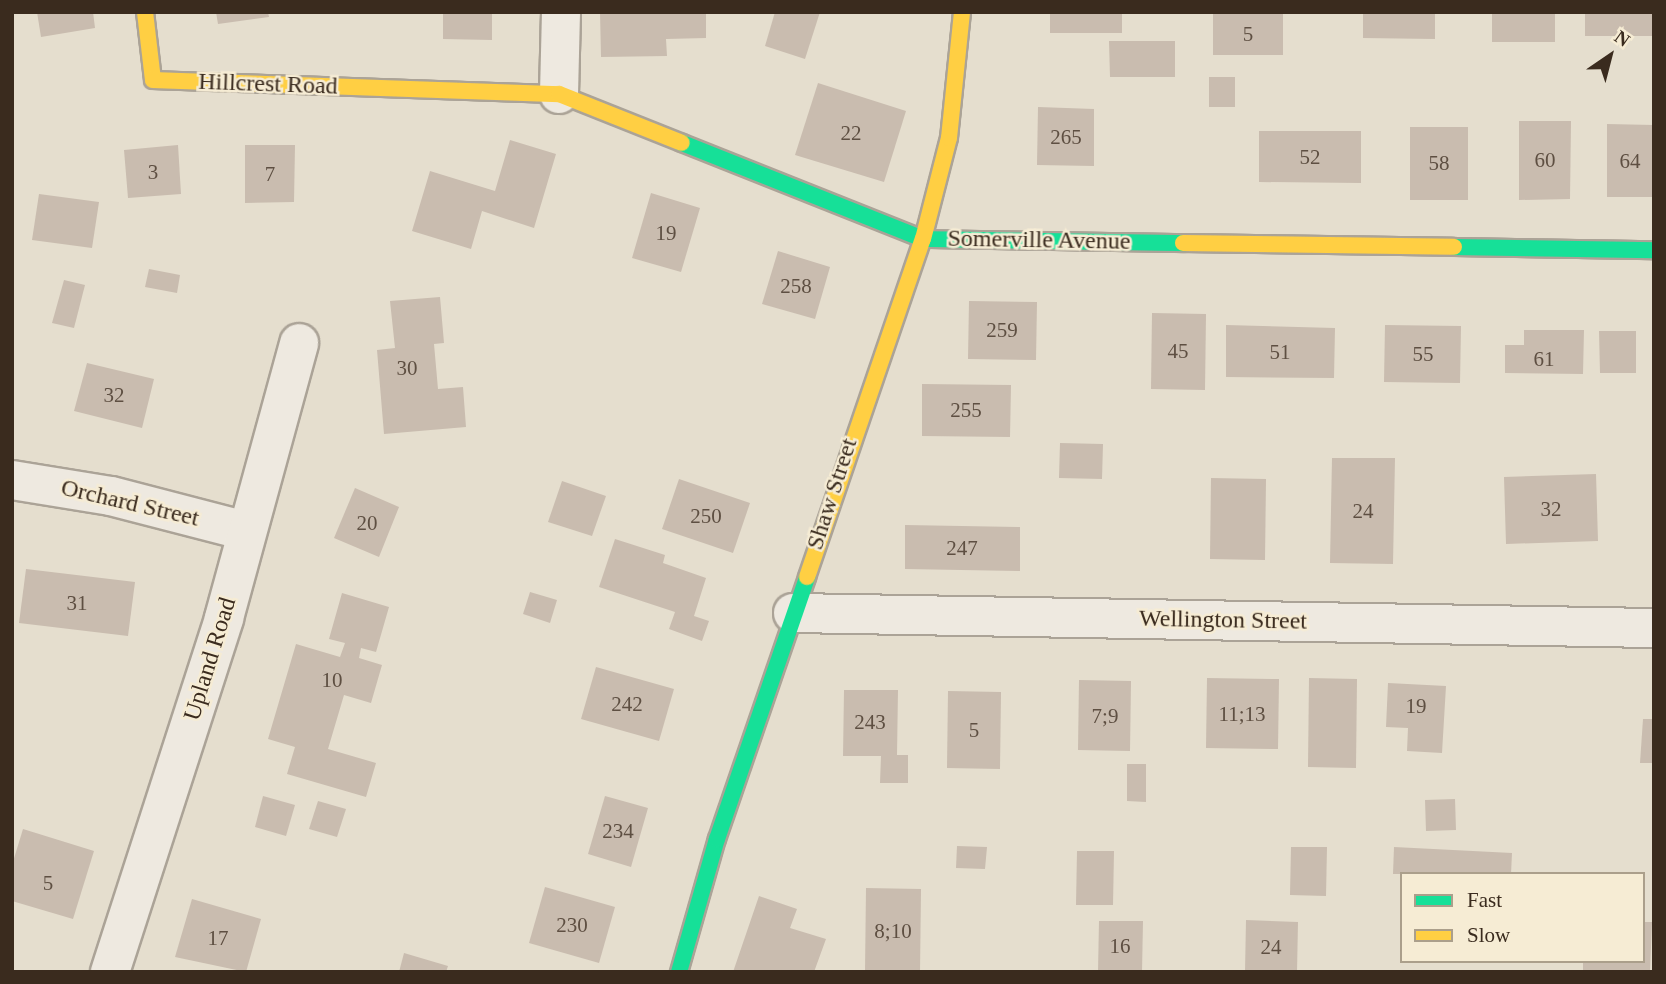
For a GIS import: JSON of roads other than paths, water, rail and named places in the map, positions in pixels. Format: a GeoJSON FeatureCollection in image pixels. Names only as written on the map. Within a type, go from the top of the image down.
{"type":"FeatureCollection","features":[{"type":"Feature","properties":{"kind":"street","name":"Hillcrest Road"},"geometry":{"type":"LineString","coordinates":[[145,12],[153,80],[452,90]]}},
{"type":"Feature","properties":{"kind":"street"},"geometry":{"type":"LineString","coordinates":[[559,94],[561,12]]}},
{"type":"Feature","properties":{"kind":"street","name":"Shaw Street"},"geometry":{"type":"LineString","coordinates":[[679,972],[793,613],[923,239],[950,138],[962,12]]}},
{"type":"Feature","properties":{"kind":"street","name":"Somerville Avenue"},"geometry":{"type":"LineString","coordinates":[[452,90],[559,94],[923,239],[1654,250]]}},
{"type":"Feature","properties":{"kind":"street","name":"Upland Road"},"geometry":{"type":"LineString","coordinates":[[110,972],[224,618],[299,343]]}},
{"type":"Feature","properties":{"kind":"street","name":"Orchard Street"},"geometry":{"type":"LineString","coordinates":[[12,480],[111,496],[246,531]]}},
{"type":"Feature","properties":{"kind":"street","name":"Wellington Street"},"geometry":{"type":"LineString","coordinates":[[793,613],[1654,628]]}}]}
